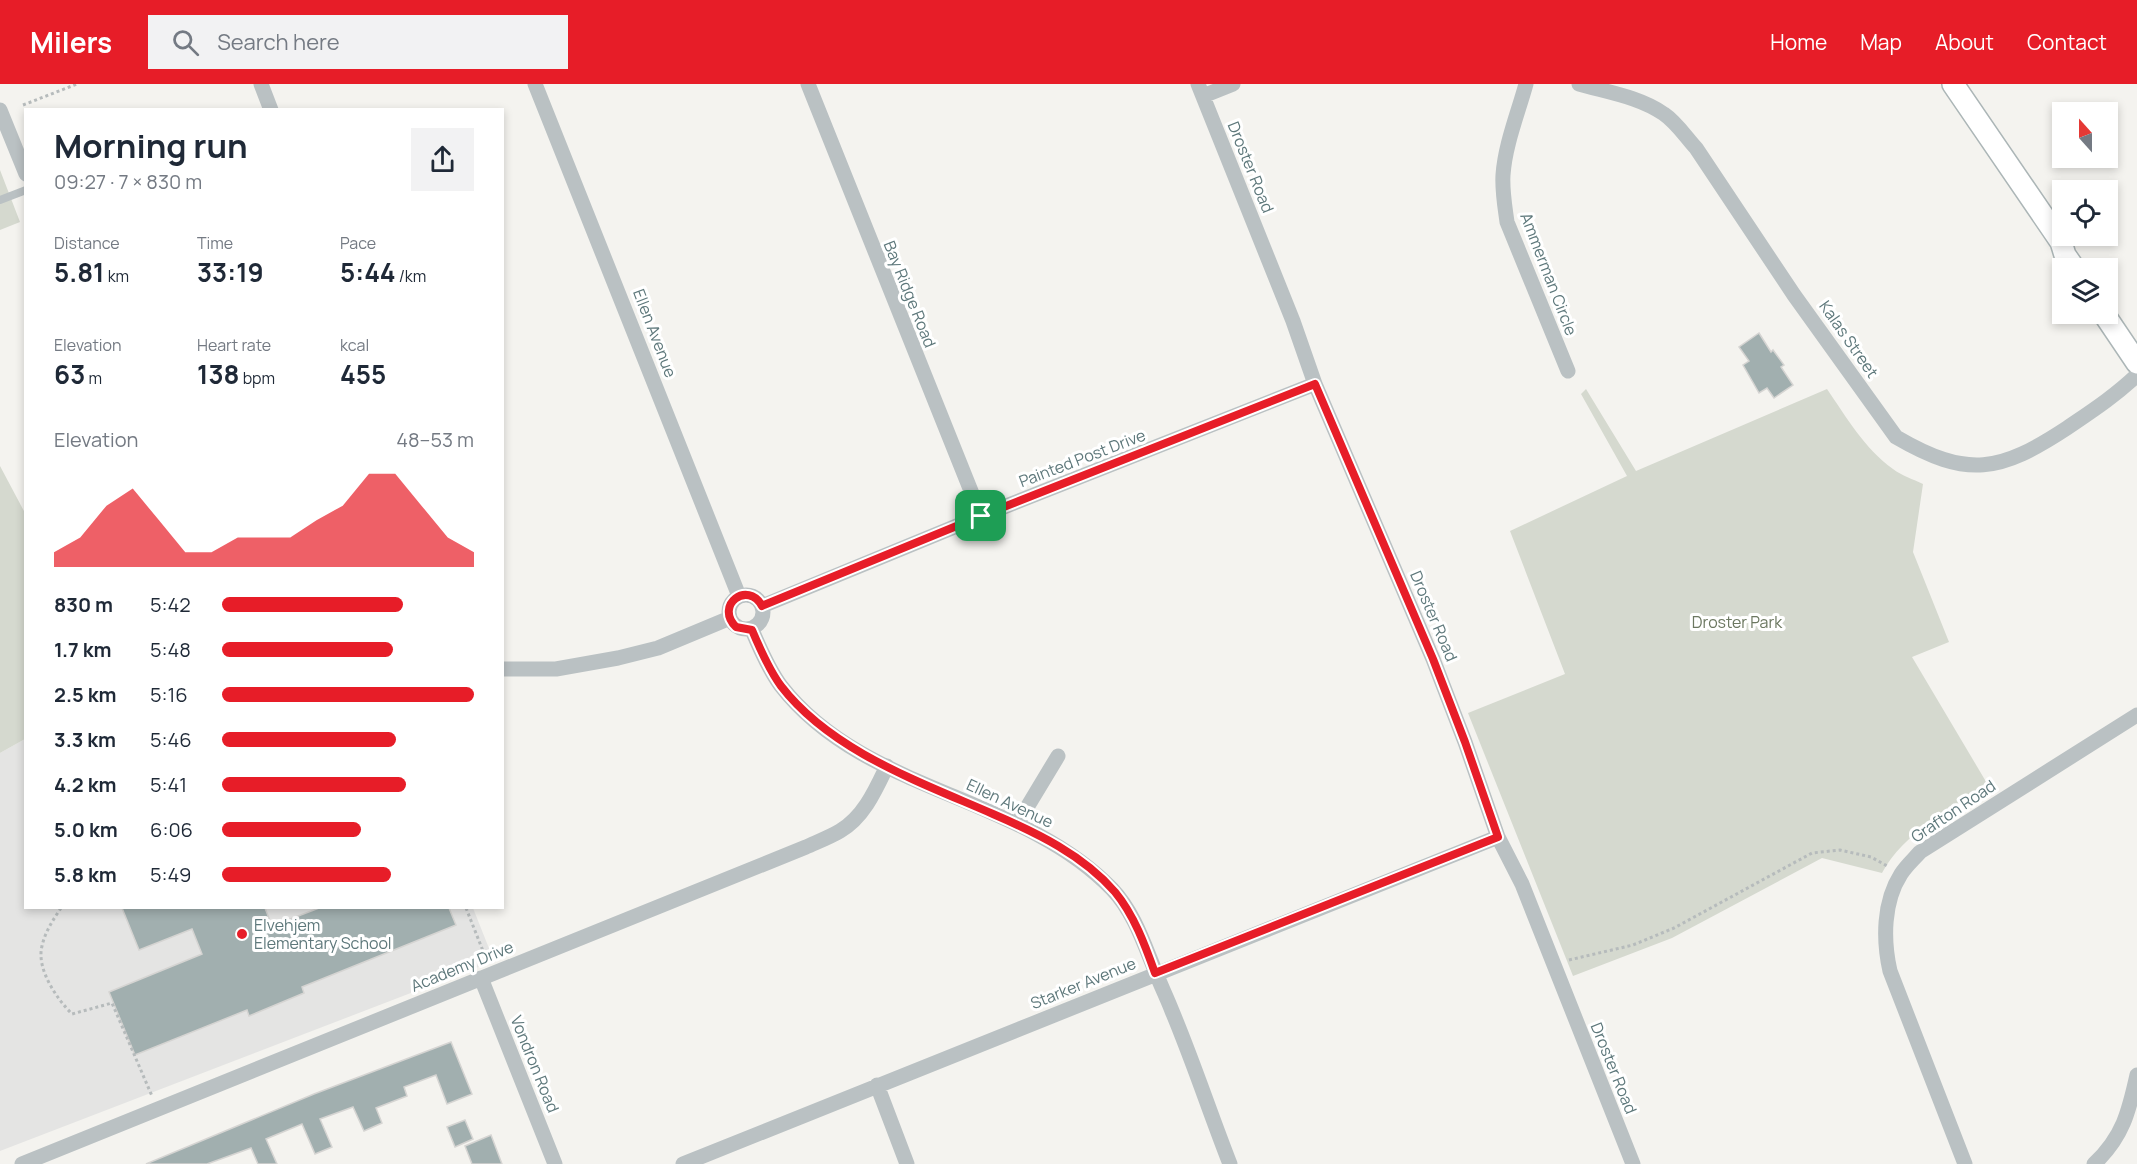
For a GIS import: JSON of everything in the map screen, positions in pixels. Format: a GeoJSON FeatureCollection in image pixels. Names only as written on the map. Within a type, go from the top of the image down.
{"type":"FeatureCollection","features":[{"type":"Feature","properties":{"kind":"street"},"geometry":{"type":"LineString","coordinates":[[261,84],[270,108]]}},
{"type":"Feature","properties":{"kind":"street","name":"Ellen Avenue"},"geometry":{"type":"LineString","coordinates":[[535,84],[739,596]]}},
{"type":"Feature","properties":{"kind":"street","name":"Bay Ridge Road"},"geometry":{"type":"LineString","coordinates":[[808,84],[981,516]]}},
{"type":"Feature","properties":{"kind":"street"},"geometry":{"type":"LineString","coordinates":[[1201,90],[1233,84]]}},
{"type":"Feature","properties":{"kind":"street","name":"Ammerman Circle"},"geometry":{"type":"LineString","coordinates":[[1526,84],[1506,158],[1503,176],[1504,197],[1508,222],[1568,371]]}},
{"type":"Feature","properties":{"kind":"street","name":"Kalas Street"},"geometry":{"type":"LineString","coordinates":[[1579,84],[1634,100],[1664,114],[1678,127],[1696,148],[1794,295],[1896,437],[1908,444],[1944,460],[1979,466],[2000,463],[2037,448],[2115,396],[2137,375]]}},
{"type":"Feature","properties":{"kind":"street"},"geometry":{"type":"LineString","coordinates":[[1953,84],[2061,242],[2067,258]]}},
{"type":"Feature","properties":{"kind":"street","name":"Droster Road"},"geometry":{"type":"LineString","coordinates":[[1201,90],[1293,321],[1315,384],[1433,659],[1498,837],[1522,884],[1633,1164]]}},
{"type":"Feature","properties":{"kind":"street"},"geometry":{"type":"LineString","coordinates":[[0,110],[24,169]]}},
{"type":"Feature","properties":{"kind":"street"},"geometry":{"type":"LineString","coordinates":[[2111,324],[2137,363]]}},
{"type":"Feature","properties":{"kind":"street","name":"Painted Post Drive"},"geometry":{"type":"LineString","coordinates":[[762,606],[981,516],[1315,384]]}},
{"type":"Feature","properties":{"kind":"street"},"geometry":{"type":"LineString","coordinates":[[739,596],[755,597],[762,606],[763,617],[752,630],[736,627],[728,614],[731,603],[739,596]]}},
{"type":"Feature","properties":{"kind":"street"},"geometry":{"type":"LineString","coordinates":[[504,669],[556,669],[618,658],[658,648],[730,618]]}},
{"type":"Feature","properties":{"kind":"street","name":"Ellen Avenue"},"geometry":{"type":"LineString","coordinates":[[752,630],[780,685],[798,706],[844,743],[887,766],[1017,824],[1062,848],[1114,891],[1127,908],[1172,1010],[1230,1164]]}},
{"type":"Feature","properties":{"kind":"street","name":"Grafton Road"},"geometry":{"type":"LineString","coordinates":[[1965,1164],[1890,971],[1886,954],[1886,922],[1900,874],[1920,852],[2137,715]]}},
{"type":"Feature","properties":{"kind":"street"},"geometry":{"type":"LineString","coordinates":[[1017,824],[1058,756]]}},
{"type":"Feature","properties":{"kind":"street","name":"Academy Drive"},"geometry":{"type":"LineString","coordinates":[[22,1164],[795,851],[841,830],[852,822],[866,805],[887,766]]}},
{"type":"Feature","properties":{"kind":"street","name":"Starker Avenue"},"geometry":{"type":"LineString","coordinates":[[683,1164],[1498,837]]}},
{"type":"Feature","properties":{"kind":"street","name":"Vondron Road"},"geometry":{"type":"LineString","coordinates":[[481,978],[555,1164]]}},
{"type":"Feature","properties":{"kind":"street"},"geometry":{"type":"LineString","coordinates":[[2094,1164],[2120,1133],[2137,1075]]}},
{"type":"Feature","properties":{"kind":"street"},"geometry":{"type":"LineString","coordinates":[[877,1085],[907,1164]]}},
{"type":"Feature","properties":{"kind":"lane"},"geometry":{"type":"LineString","coordinates":[[0,200],[24,191]]}},
{"type":"Feature","properties":{"kind":"path"},"geometry":{"type":"LineString","coordinates":[[23,105],[77,84]]}},
{"type":"Feature","properties":{"kind":"path"},"geometry":{"type":"LineString","coordinates":[[1553,963],[1633,945],[1674,928],[1812,853],[1840,850],[1871,857],[1900,874]]}},
{"type":"Feature","properties":{"kind":"path"},"geometry":{"type":"LineString","coordinates":[[60,909],[45,935],[40,949],[45,976],[59,1001],[72,1014],[112,1003],[158,1109]]}},
{"type":"Feature","properties":{"kind":"path"},"geometry":{"type":"LineString","coordinates":[[466,909],[485,956]]}},
{"type":"Feature","properties":{"kind":"shaded area","name":"Elvehjem Elementary School"},"geometry":{"type":"Polygon","coordinates":[[[24,740],[24,909],[473,909],[494,961],[0,1151],[0,753],[24,740]]]}},
{"type":"Feature","properties":{"kind":"green space"},"geometry":{"type":"Polygon","coordinates":[[[0,170],[20,222],[0,230],[0,170]]]}},
{"type":"Feature","properties":{"kind":"green space","name":"Droster Park"},"geometry":{"type":"Polygon","coordinates":[[[1586,389],[1636,471],[1827,389],[1873,452],[1896,471],[1923,484],[1913,552],[1949,642],[1912,657],[1988,785],[1915,834],[1891,858],[1882,873],[1822,858],[1672,938],[1573,976],[1468,713],[1565,674],[1510,531],[1627,476],[1581,394],[1586,389]]]}},
{"type":"Feature","properties":{"kind":"green space"},"geometry":{"type":"Polygon","coordinates":[[[0,466],[24,511],[24,740],[0,753],[0,466]]]}},
{"type":"Feature","properties":{"kind":"building"},"geometry":{"type":"Polygon","coordinates":[[[1759,333],[1771,352],[1773,350],[1784,365],[1781,367],[1793,385],[1774,398],[1767,388],[1759,393],[1743,365],[1749,361],[1739,347],[1759,333]]]}},
{"type":"Feature","properties":{"kind":"building"},"geometry":{"type":"Polygon","coordinates":[[[122,909],[265,909],[272,926],[316,909],[449,909],[456,925],[302,987],[304,993],[249,1016],[247,1010],[135,1055],[109,992],[202,954],[192,929],[139,950],[122,909]]]}},
{"type":"Feature","properties":{"kind":"building"},"geometry":{"type":"Polygon","coordinates":[[[451,1042],[472,1094],[447,1104],[436,1075],[404,1087],[407,1096],[376,1108],[382,1123],[364,1131],[353,1107],[320,1119],[332,1147],[315,1154],[302,1124],[266,1139],[277,1164],[258,1164],[251,1148],[207,1164],[146,1164],[314,1094],[451,1042]]]}},
{"type":"Feature","properties":{"kind":"building"},"geometry":{"type":"Polygon","coordinates":[[[465,1120],[473,1139],[455,1147],[447,1127],[465,1120]]]}},
{"type":"Feature","properties":{"kind":"building"},"geometry":{"type":"Polygon","coordinates":[[[491,1135],[502,1164],[472,1164],[465,1146],[491,1135]]]}},
{"type":"Feature","properties":{"kind":"place","name":"Elvehjem Elementary School"},"geometry":{"type":"Point","coordinates":[242,934]}},
{"type":"Feature","properties":{"kind":"route"},"geometry":{"type":"LineString","coordinates":[[1315,384],[1433,659],[1498,837],[1155,973],[1127,908],[1114,891],[1095,873],[1062,848],[1017,824],[887,766],[844,743],[821,727],[780,685],[752,630],[736,627],[728,614],[731,603],[739,596],[755,597],[762,606],[981,516],[1315,384]]}}]}
